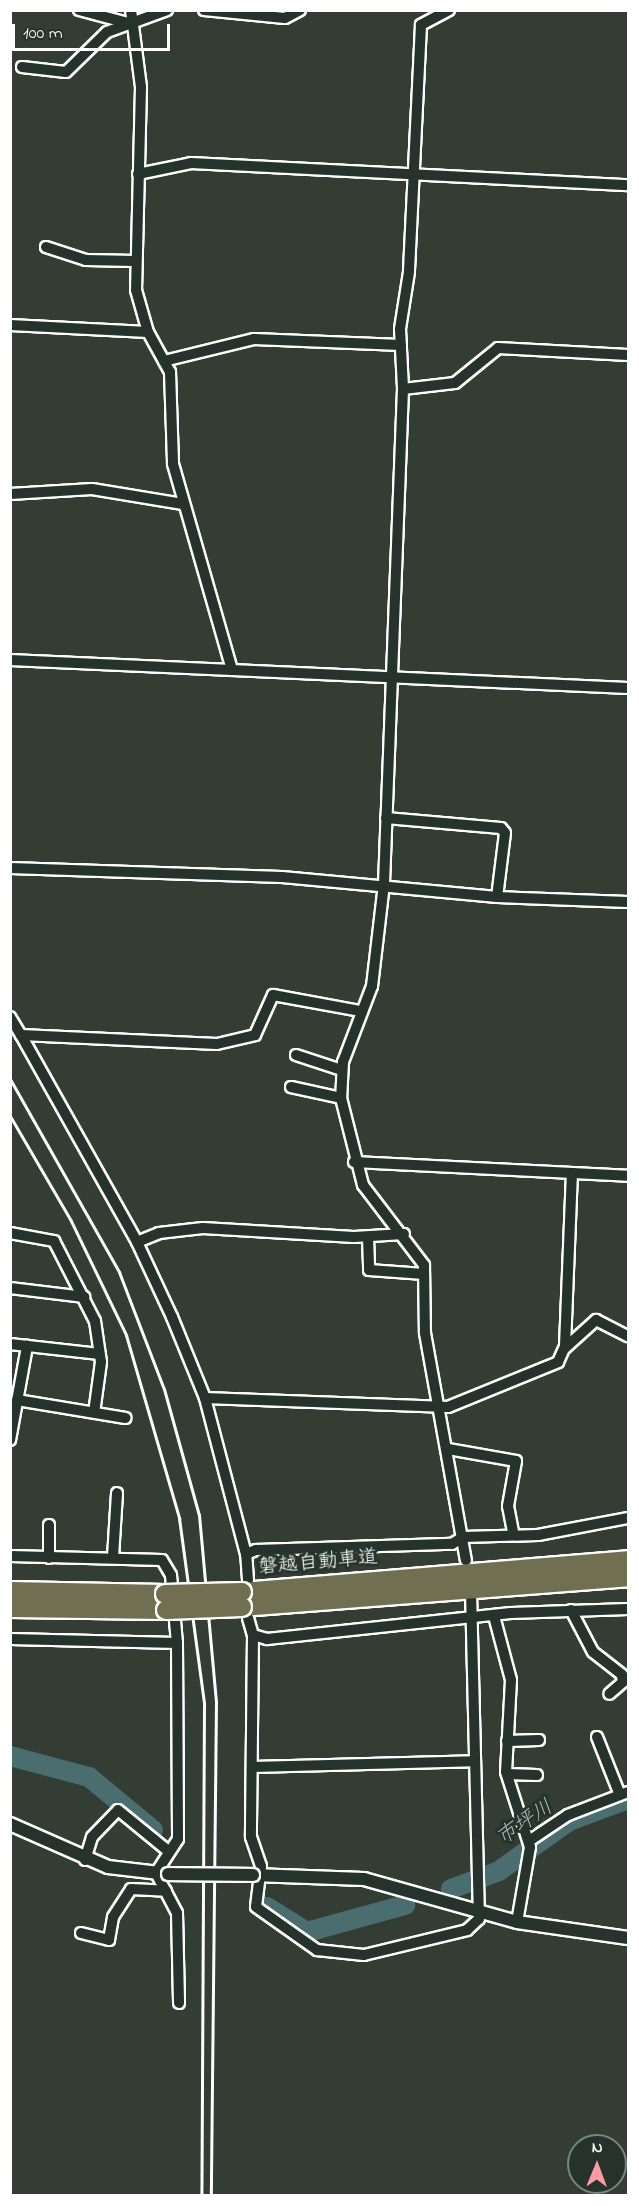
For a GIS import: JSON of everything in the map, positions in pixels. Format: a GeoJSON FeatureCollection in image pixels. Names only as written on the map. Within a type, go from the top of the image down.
{"type":"FeatureCollection","features":[{"type":"Feature","properties":{"kind":"highway","name":"磐越自動車道"},"geometry":{"type":"LineString","coordinates":[[245,1599],[628,1560]]}},
{"type":"Feature","properties":{"kind":"highway","name":"磐越自動車道"},"geometry":{"type":"LineString","coordinates":[[10,1608],[245,1599],[628,1577]]}},
{"type":"Feature","properties":{"kind":"highway","name":"磐越自動車道"},"geometry":{"type":"LineString","coordinates":[[10,1591],[165,1602]]}},
{"type":"Feature","properties":{"kind":"street"},"geometry":{"type":"LineString","coordinates":[[79,10],[132,24]]}},
{"type":"Feature","properties":{"kind":"street"},"geometry":{"type":"LineString","coordinates":[[130,10],[141,87],[135,261],[138,301],[148,332],[164,361],[173,390],[171,454],[183,504],[232,670]]}},
{"type":"Feature","properties":{"kind":"street"},"geometry":{"type":"LineString","coordinates":[[22,67],[66,72],[99,38],[167,10]]}},
{"type":"Feature","properties":{"kind":"street"},"geometry":{"type":"LineString","coordinates":[[204,10],[285,18],[300,10]]}},
{"type":"Feature","properties":{"kind":"street"},"geometry":{"type":"LineString","coordinates":[[449,10],[421,26],[401,345],[403,389],[389,677],[384,884],[372,986],[360,1011],[342,1070],[341,1098],[354,1162],[375,1202],[421,1256],[424,1274],[425,1333],[448,1449],[466,1560]]}},
{"type":"Feature","properties":{"kind":"street"},"geometry":{"type":"LineString","coordinates":[[138,174],[191,163],[628,184]]}},
{"type":"Feature","properties":{"kind":"street"},"geometry":{"type":"LineString","coordinates":[[46,247],[86,260],[135,261]]}},
{"type":"Feature","properties":{"kind":"street"},"geometry":{"type":"LineString","coordinates":[[10,325],[148,332]]}},
{"type":"Feature","properties":{"kind":"street"},"geometry":{"type":"LineString","coordinates":[[164,361],[254,339],[401,345]]}},
{"type":"Feature","properties":{"kind":"street"},"geometry":{"type":"LineString","coordinates":[[403,389],[455,383],[498,348],[628,355]]}},
{"type":"Feature","properties":{"kind":"street"},"geometry":{"type":"LineString","coordinates":[[10,494],[92,489],[183,504]]}},
{"type":"Feature","properties":{"kind":"street"},"geometry":{"type":"LineString","coordinates":[[10,660],[628,688]]}},
{"type":"Feature","properties":{"kind":"street"},"geometry":{"type":"LineString","coordinates":[[386,818],[501,828],[505,833],[497,897]]}},
{"type":"Feature","properties":{"kind":"street"},"geometry":{"type":"LineString","coordinates":[[10,868],[384,884],[497,897],[628,902]]}},
{"type":"Feature","properties":{"kind":"street"},"geometry":{"type":"LineString","coordinates":[[21,1035],[235,1042],[255,1035],[273,995],[360,1011]]}},
{"type":"Feature","properties":{"kind":"street"},"geometry":{"type":"LineString","coordinates":[[10,1017],[137,1242],[205,1398],[246,1554],[245,1599],[253,1635],[251,1837],[260,1856],[256,1875],[256,1907],[331,1956],[364,1955],[467,1930],[479,1919],[471,1599]]}},
{"type":"Feature","properties":{"kind":"street"},"geometry":{"type":"LineString","coordinates":[[296,1055],[342,1070]]}},
{"type":"Feature","properties":{"kind":"street"},"geometry":{"type":"LineString","coordinates":[[291,1087],[341,1098]]}},
{"type":"Feature","properties":{"kind":"street"},"geometry":{"type":"LineString","coordinates":[[354,1162],[628,1176]]}},
{"type":"Feature","properties":{"kind":"street"},"geometry":{"type":"LineString","coordinates":[[565,1349],[572,1173]]}},
{"type":"Feature","properties":{"kind":"street"},"geometry":{"type":"LineString","coordinates":[[137,1242],[159,1233],[203,1228],[368,1238],[404,1234]]}},
{"type":"Feature","properties":{"kind":"street"},"geometry":{"type":"LineString","coordinates":[[10,1233],[54,1241],[84,1297],[95,1321],[99,1354],[94,1413]]}},
{"type":"Feature","properties":{"kind":"street"},"geometry":{"type":"LineString","coordinates":[[368,1238],[369,1270],[424,1274]]}},
{"type":"Feature","properties":{"kind":"street"},"geometry":{"type":"LineString","coordinates":[[10,1288],[84,1297]]}},
{"type":"Feature","properties":{"kind":"street"},"geometry":{"type":"LineString","coordinates":[[205,1398],[440,1408],[558,1362],[565,1349],[596,1320],[628,1336]]}},
{"type":"Feature","properties":{"kind":"street"},"geometry":{"type":"LineString","coordinates":[[10,1344],[99,1354]]}},
{"type":"Feature","properties":{"kind":"street"},"geometry":{"type":"LineString","coordinates":[[10,1440],[27,1346]]}},
{"type":"Feature","properties":{"kind":"street"},"geometry":{"type":"LineString","coordinates":[[17,1400],[126,1418]]}},
{"type":"Feature","properties":{"kind":"street"},"geometry":{"type":"LineString","coordinates":[[448,1449],[516,1461],[508,1506],[513,1532]]}},
{"type":"Feature","properties":{"kind":"street"},"geometry":{"type":"LineString","coordinates":[[113,1557],[117,1493]]}},
{"type":"Feature","properties":{"kind":"street"},"geometry":{"type":"LineString","coordinates":[[246,1554],[452,1544],[463,1537],[513,1532],[538,1535],[628,1518]]}},
{"type":"Feature","properties":{"kind":"street"},"geometry":{"type":"LineString","coordinates":[[49,1525],[49,1558]]}},
{"type":"Feature","properties":{"kind":"street"},"geometry":{"type":"LineString","coordinates":[[10,1556],[49,1558],[155,1556],[166,1565],[177,1643],[178,1839],[167,1850],[162,1873],[165,1891],[177,1913],[179,2003]]}},
{"type":"Feature","properties":{"kind":"street"},"geometry":{"type":"LineString","coordinates":[[253,1635],[367,1631],[472,1617],[571,1610],[628,1609]]}},
{"type":"Feature","properties":{"kind":"street"},"geometry":{"type":"LineString","coordinates":[[571,1610],[593,1652],[622,1675],[623,1682],[609,1694]]}},
{"type":"Feature","properties":{"kind":"street"},"geometry":{"type":"LineString","coordinates":[[494,1616],[511,1680],[507,1774],[529,1841],[517,1922]]}},
{"type":"Feature","properties":{"kind":"street"},"geometry":{"type":"LineString","coordinates":[[10,1639],[177,1643]]}},
{"type":"Feature","properties":{"kind":"street"},"geometry":{"type":"LineString","coordinates":[[529,1841],[568,1815],[624,1793],[597,1737]]}},
{"type":"Feature","properties":{"kind":"street"},"geometry":{"type":"LineString","coordinates":[[507,1741],[540,1740]]}},
{"type":"Feature","properties":{"kind":"street"},"geometry":{"type":"LineString","coordinates":[[252,1767],[474,1761]]}},
{"type":"Feature","properties":{"kind":"street"},"geometry":{"type":"LineString","coordinates":[[507,1774],[537,1775]]}},
{"type":"Feature","properties":{"kind":"street"},"geometry":{"type":"LineString","coordinates":[[85,1860],[92,1837],[118,1810],[167,1850]]}},
{"type":"Feature","properties":{"kind":"street"},"geometry":{"type":"LineString","coordinates":[[10,1824],[85,1860],[162,1873],[364,1879],[517,1922],[628,1938]]}},
{"type":"Feature","properties":{"kind":"street"},"geometry":{"type":"LineString","coordinates":[[81,1933],[109,1940],[116,1911],[131,1889],[165,1891]]}},
{"type":"Feature","properties":{"kind":"waterway","name":"市坪川"},"geometry":{"type":"LineString","coordinates":[[10,1756],[89,1777],[153,1830]]}},
{"type":"Feature","properties":{"kind":"waterway","name":"市坪川"},"geometry":{"type":"LineString","coordinates":[[451,1889],[499,1871],[569,1821],[628,1799]]}},
{"type":"Feature","properties":{"kind":"waterway","name":"市坪川"},"geometry":{"type":"LineString","coordinates":[[267,1907],[307,1932],[405,1905]]}},
{"type":"Feature","properties":{"kind":"railway"},"geometry":{"type":"LineString","coordinates":[[10,1079],[119,1272],[164,1389],[199,1515],[216,1701],[211,2196]]}},
{"type":"Feature","properties":{"kind":"railway"},"geometry":{"type":"LineString","coordinates":[[10,1116],[71,1221],[126,1335],[179,1518],[204,1703],[201,2196]]}}]}
